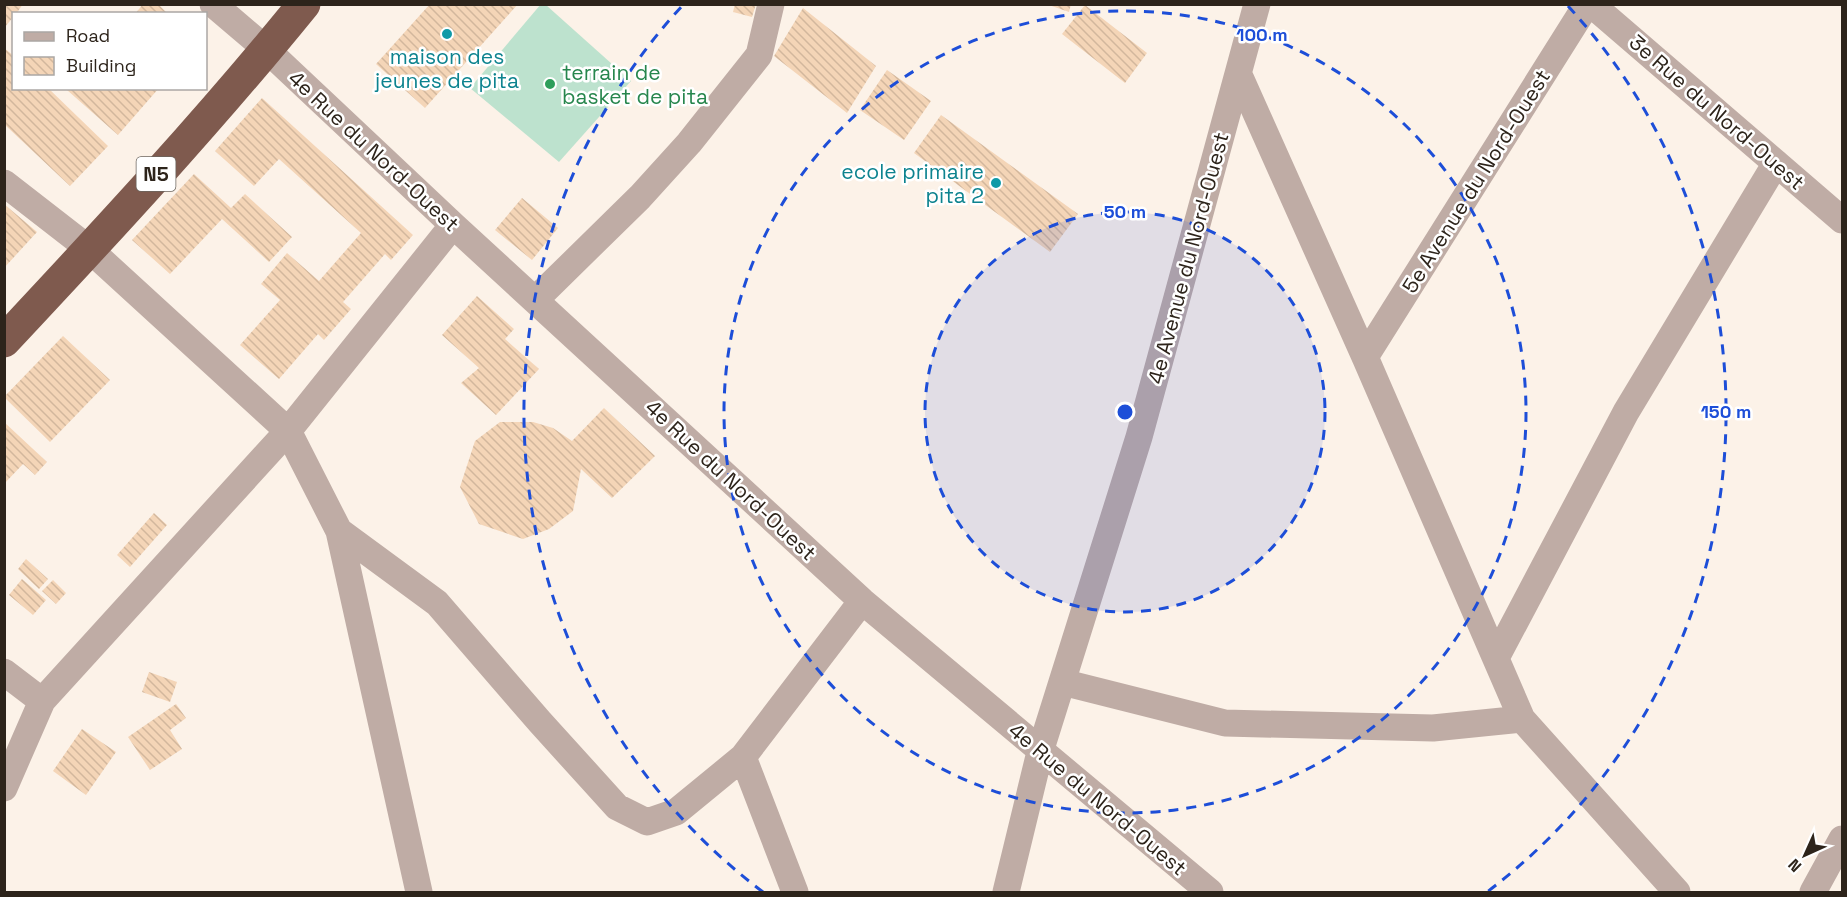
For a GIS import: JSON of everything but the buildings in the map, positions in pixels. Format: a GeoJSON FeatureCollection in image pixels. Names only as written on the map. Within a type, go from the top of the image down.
{"type":"FeatureCollection","features":[{"type":"Feature","properties":{"kind":"highway","name":"N5"},"geometry":{"type":"LineString","coordinates":[[4,341],[267,50],[304,4]]}},
{"type":"Feature","properties":{"kind":"street","name":"4e Rue du Nord-Ouest"},"geometry":{"type":"LineString","coordinates":[[213,4],[267,50],[453,225],[862,601],[1210,892]]}},
{"type":"Feature","properties":{"kind":"street"},"geometry":{"type":"LineString","coordinates":[[535,300],[640,197],[689,143],[759,55],[771,4]]}},
{"type":"Feature","properties":{"kind":"street","name":"4e Avenue du Nord-Ouest"},"geometry":{"type":"LineString","coordinates":[[1006,892],[1041,752],[1139,437],[1257,4]]}},
{"type":"Feature","properties":{"kind":"street","name":"3e Rue du Nord-Ouest"},"geometry":{"type":"LineString","coordinates":[[1589,4],[1842,220]]}},
{"type":"Feature","properties":{"kind":"street","name":"5e Avenue du Nord-Ouest"},"geometry":{"type":"LineString","coordinates":[[1365,357],[1589,4]]}},
{"type":"Feature","properties":{"kind":"street"},"geometry":{"type":"LineString","coordinates":[[1239,75],[1365,357],[1522,719],[1677,892]]}},
{"type":"Feature","properties":{"kind":"street"},"geometry":{"type":"LineString","coordinates":[[1496,658],[1626,412],[1776,163]]}},
{"type":"Feature","properties":{"kind":"street"},"geometry":{"type":"LineString","coordinates":[[4,183],[89,249],[288,431],[339,531],[419,892]]}},
{"type":"Feature","properties":{"kind":"street"},"geometry":{"type":"LineString","coordinates":[[4,788],[42,701],[288,431],[453,225]]}},
{"type":"Feature","properties":{"kind":"street"},"geometry":{"type":"LineString","coordinates":[[339,531],[437,603],[617,807],[647,822],[676,812],[743,757],[862,601]]}},
{"type":"Feature","properties":{"kind":"street"},"geometry":{"type":"LineString","coordinates":[[4,672],[42,701]]}},
{"type":"Feature","properties":{"kind":"street"},"geometry":{"type":"LineString","coordinates":[[1062,682],[1225,723],[1433,728],[1522,719]]}},
{"type":"Feature","properties":{"kind":"street"},"geometry":{"type":"LineString","coordinates":[[743,757],[795,892]]}},
{"type":"Feature","properties":{"kind":"street"},"geometry":{"type":"LineString","coordinates":[[1813,892],[1842,839]]}},
{"type":"Feature","properties":{"kind":"green space","name":"terrain de basket de pita"},"geometry":{"type":"Polygon","coordinates":[[[541,4],[546,5],[631,81],[559,162],[470,88],[541,4]]]}},
{"type":"Feature","properties":{"kind":"place","name":"maison des jeunes de pita"},"geometry":{"type":"Point","coordinates":[447,34]}},
{"type":"Feature","properties":{"kind":"place","name":"terrain de basket de pita"},"geometry":{"type":"Point","coordinates":[550,84]}},
{"type":"Feature","properties":{"kind":"place","name":"ecole primaire pita 2"},"geometry":{"type":"Point","coordinates":[996,183]}}]}
